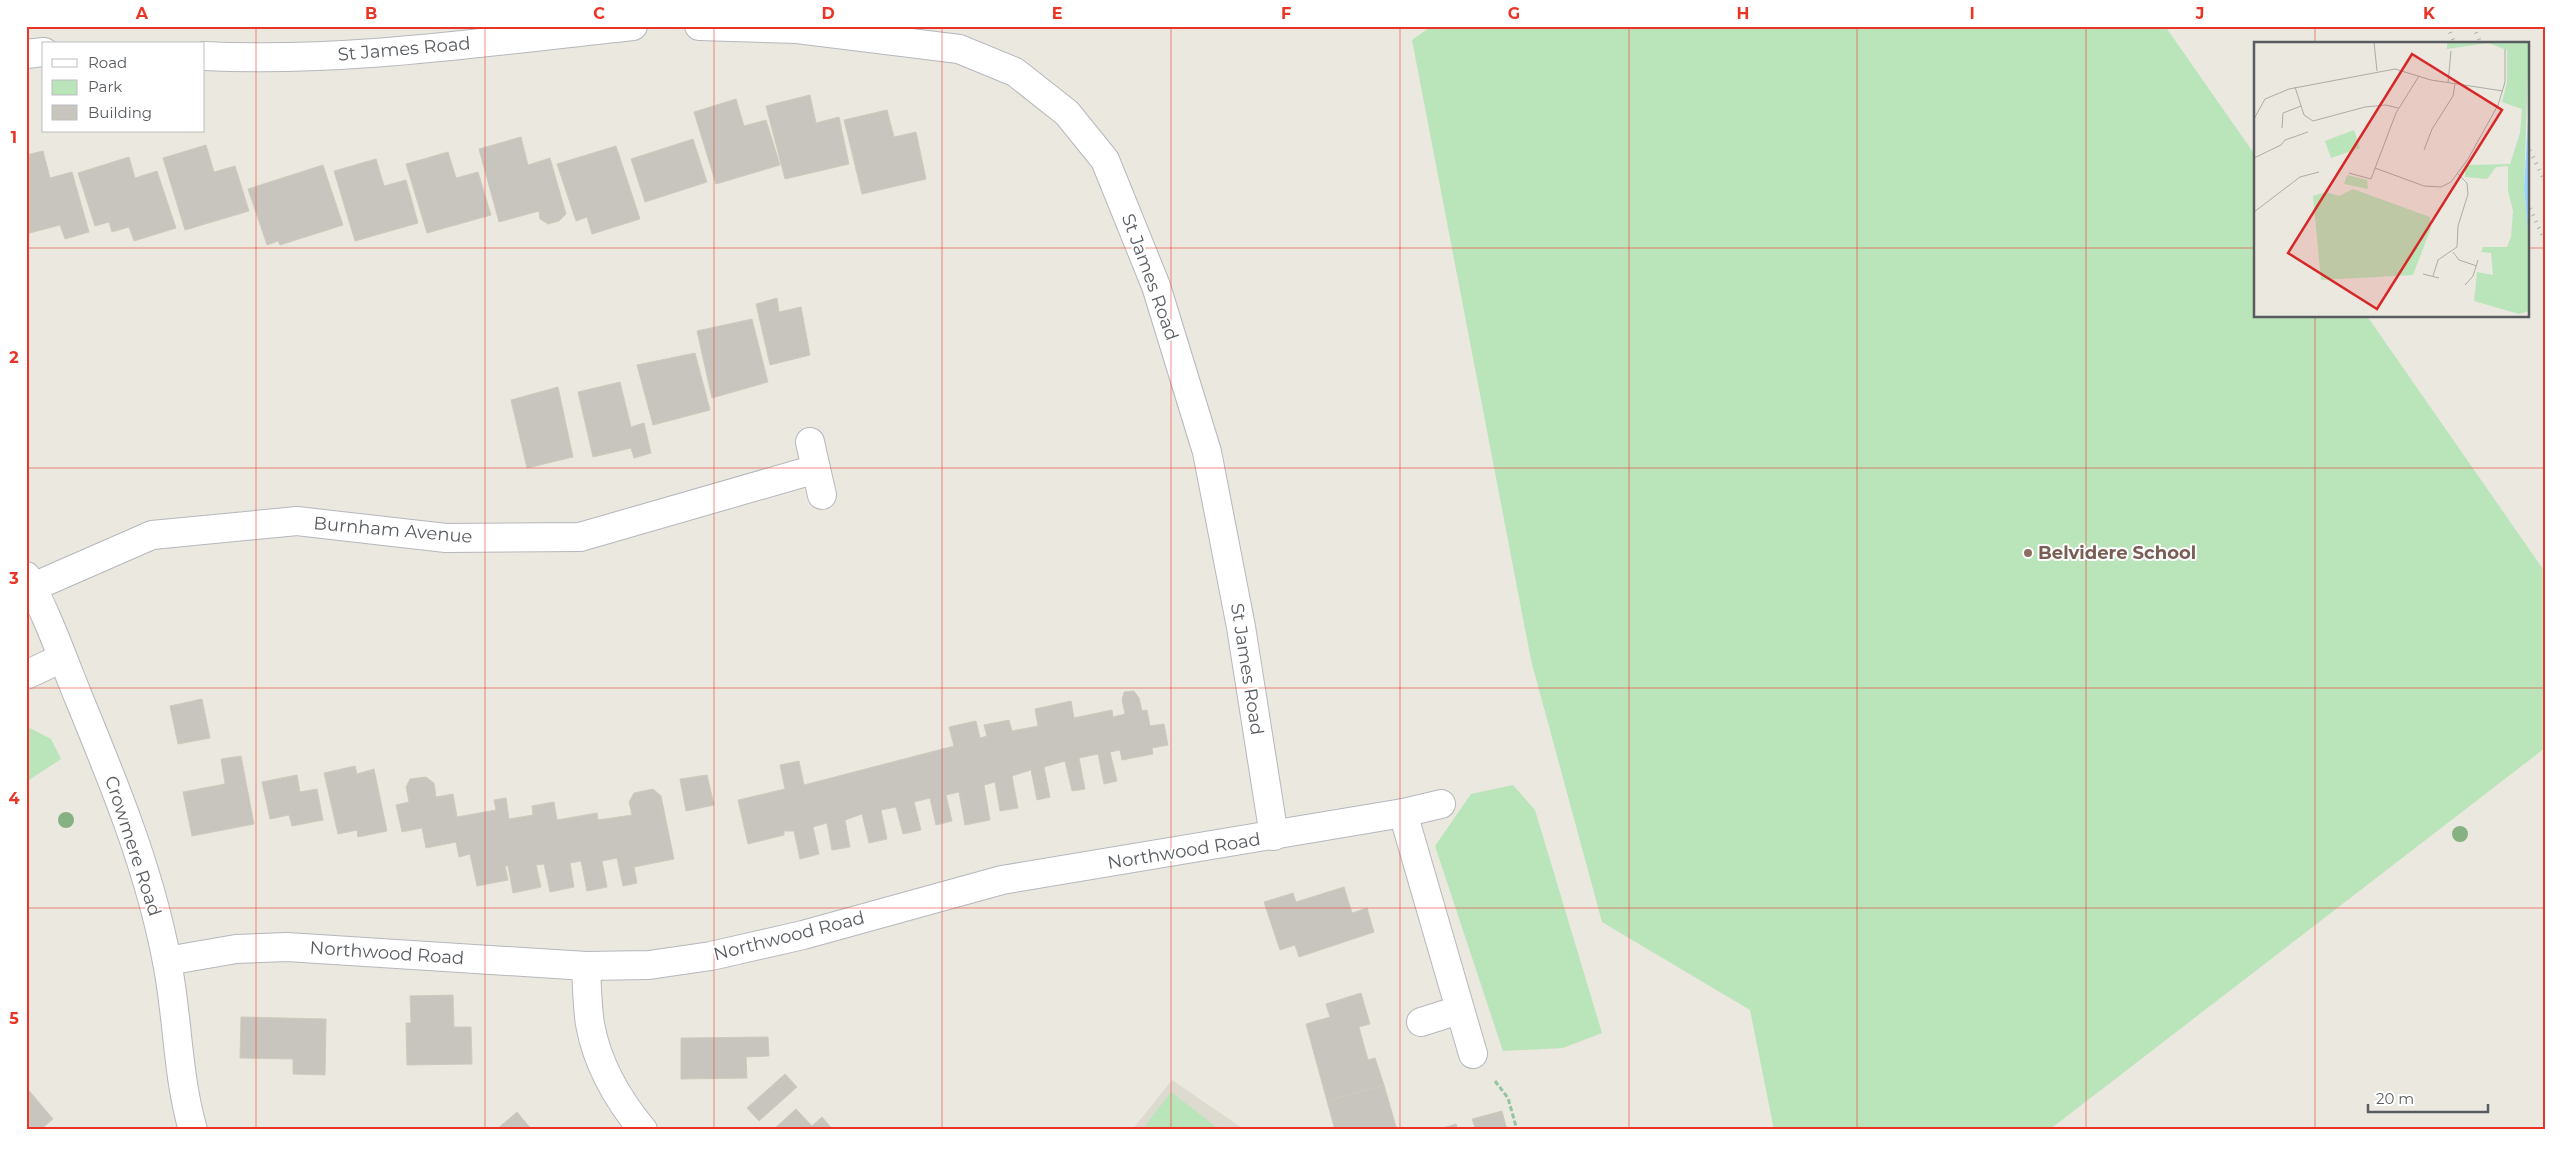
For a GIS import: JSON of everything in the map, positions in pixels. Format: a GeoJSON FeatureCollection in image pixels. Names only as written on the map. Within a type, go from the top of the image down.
{"type":"FeatureCollection","features":[{"type":"Feature","properties":{"kind":"street","name":"St James Road"},"geometry":{"type":"LineString","coordinates":[[205,56],[264,59],[376,53],[633,26]]}},
{"type":"Feature","properties":{"kind":"street","name":"St James Road"},"geometry":{"type":"LineString","coordinates":[[699,26],[853,31],[959,49],[1015,72],[1067,113],[1105,160],[1156,286],[1207,452],[1241,627],[1274,836]]}},
{"type":"Feature","properties":{"kind":"street"},"geometry":{"type":"LineString","coordinates":[[26,54],[42,52]]}},
{"type":"Feature","properties":{"kind":"street","name":"Burnham Avenue"},"geometry":{"type":"LineString","coordinates":[[29,582],[152,535],[297,521],[446,538],[580,537],[819,482],[810,442]]}},
{"type":"Feature","properties":{"kind":"street","name":"Crowmere Road"},"geometry":{"type":"LineString","coordinates":[[29,582],[132,831],[153,900],[167,961],[175,1008],[181,1068],[193,1130]]}},
{"type":"Feature","properties":{"kind":"street"},"geometry":{"type":"LineString","coordinates":[[26,674],[62,658]]}},
{"type":"Feature","properties":{"kind":"street","name":"Northwood Road"},"geometry":{"type":"LineString","coordinates":[[167,961],[236,949],[287,946],[586,966],[649,964],[711,956],[803,935],[1002,880],[1274,836],[1403,813],[1441,804]]}},
{"type":"Feature","properties":{"kind":"street"},"geometry":{"type":"LineString","coordinates":[[1403,813],[1459,1010],[1474,1054]]}},
{"type":"Feature","properties":{"kind":"street"},"geometry":{"type":"LineString","coordinates":[[586,966],[590,1025],[603,1067],[622,1105],[643,1130]]}},
{"type":"Feature","properties":{"kind":"street"},"geometry":{"type":"LineString","coordinates":[[1420,1022],[1459,1010]]}},
{"type":"Feature","properties":{"kind":"path"},"geometry":{"type":"LineString","coordinates":[[1474,1054],[1508,1098],[1517,1130]]}},
{"type":"Feature","properties":{"kind":"shaded area"},"geometry":{"type":"Polygon","coordinates":[[[1172,1080],[1245,1130],[1132,1130],[1172,1080]]]}},
{"type":"Feature","properties":{"kind":"green space","name":"Belvidere School"},"geometry":{"type":"Polygon","coordinates":[[[1432,26],[2165,26],[2254,154],[2254,318],[2368,318],[2545,572],[2545,748],[2049,1130],[1774,1130],[1750,1010],[1602,922],[1531,660],[1412,40],[1432,26]]]}},
{"type":"Feature","properties":{"kind":"green space"},"geometry":{"type":"Polygon","coordinates":[[[26,726],[51,739],[61,759],[26,782],[26,726]]]}},
{"type":"Feature","properties":{"kind":"green space"},"geometry":{"type":"Polygon","coordinates":[[[1513,785],[1535,810],[1602,1033],[1563,1048],[1503,1051],[1435,846],[1471,794],[1513,785]]]}},
{"type":"Feature","properties":{"kind":"green space"},"geometry":{"type":"Polygon","coordinates":[[[1171,1092],[1220,1130],[1142,1130],[1171,1092]]]}},
{"type":"Feature","properties":{"kind":"building"},"geometry":{"type":"Polygon","coordinates":[[[810,95],[816,123],[839,117],[849,164],[785,179],[766,106],[810,95]]]}},
{"type":"Feature","properties":{"kind":"building"},"geometry":{"type":"Polygon","coordinates":[[[736,99],[744,126],[766,120],[780,165],[716,184],[694,112],[736,99]]]}},
{"type":"Feature","properties":{"kind":"building"},"geometry":{"type":"Polygon","coordinates":[[[887,110],[894,137],[916,132],[926,179],[862,194],[844,120],[887,110]]]}},
{"type":"Feature","properties":{"kind":"building"},"geometry":{"type":"Polygon","coordinates":[[[521,137],[528,165],[550,158],[566,214],[559,221],[548,224],[540,219],[539,211],[499,222],[479,149],[521,137]]]}},
{"type":"Feature","properties":{"kind":"building"},"geometry":{"type":"Polygon","coordinates":[[[693,139],[707,182],[645,202],[631,159],[693,139]]]}},
{"type":"Feature","properties":{"kind":"building"},"geometry":{"type":"Polygon","coordinates":[[[206,145],[214,172],[235,166],[249,211],[185,230],[163,158],[206,145]]]}},
{"type":"Feature","properties":{"kind":"building"},"geometry":{"type":"Polygon","coordinates":[[[616,146],[640,219],[592,234],[587,217],[576,221],[557,164],[616,146]]]}},
{"type":"Feature","properties":{"kind":"building"},"geometry":{"type":"Polygon","coordinates":[[[43,151],[50,178],[72,172],[89,232],[65,239],[60,225],[26,234],[26,155],[43,151]]]}},
{"type":"Feature","properties":{"kind":"building"},"geometry":{"type":"Polygon","coordinates":[[[448,152],[456,178],[478,172],[491,215],[427,233],[406,164],[448,152]]]}},
{"type":"Feature","properties":{"kind":"building"},"geometry":{"type":"Polygon","coordinates":[[[129,157],[135,178],[157,171],[176,228],[134,241],[129,227],[112,232],[109,222],[95,226],[78,173],[129,157]]]}},
{"type":"Feature","properties":{"kind":"building"},"geometry":{"type":"Polygon","coordinates":[[[376,159],[384,186],[406,180],[418,223],[355,241],[334,171],[376,159]]]}},
{"type":"Feature","properties":{"kind":"building"},"geometry":{"type":"Polygon","coordinates":[[[323,165],[343,225],[280,245],[278,241],[267,245],[248,189],[323,165]]]}},
{"type":"Feature","properties":{"kind":"building"},"geometry":{"type":"Polygon","coordinates":[[[777,298],[779,312],[801,307],[810,355],[770,365],[756,304],[777,298]]]}},
{"type":"Feature","properties":{"kind":"building"},"geometry":{"type":"Polygon","coordinates":[[[752,319],[768,382],[712,398],[697,331],[752,319]]]}},
{"type":"Feature","properties":{"kind":"building"},"geometry":{"type":"Polygon","coordinates":[[[695,353],[710,410],[653,425],[637,365],[695,353]]]}},
{"type":"Feature","properties":{"kind":"building"},"geometry":{"type":"Polygon","coordinates":[[[620,382],[631,427],[644,423],[651,453],[634,458],[631,448],[593,457],[578,392],[620,382]]]}},
{"type":"Feature","properties":{"kind":"building"},"geometry":{"type":"Polygon","coordinates":[[[558,387],[573,457],[527,468],[511,400],[558,387]]]}},
{"type":"Feature","properties":{"kind":"building"},"geometry":{"type":"Polygon","coordinates":[[[1134,691],[1139,698],[1142,711],[1147,710],[1150,726],[1164,724],[1168,745],[1152,748],[1153,754],[1122,760],[1120,750],[1110,752],[1117,781],[1104,784],[1098,754],[1079,758],[1085,789],[1072,791],[1065,761],[1044,767],[1050,797],[1037,800],[1031,770],[1012,776],[1018,808],[1000,811],[995,782],[984,785],[990,820],[965,825],[959,792],[946,795],[952,821],[936,825],[930,798],[914,802],[921,830],[903,834],[896,807],[881,810],[887,839],[869,843],[862,814],[845,820],[850,847],[832,850],[827,823],[813,827],[819,854],[800,859],[794,831],[784,831],[784,835],[748,844],[738,800],[785,789],[780,765],[799,761],[804,785],[954,746],[949,727],[976,721],[980,738],[987,736],[984,725],[1009,720],[1012,731],[1038,726],[1035,709],[1071,701],[1074,718],[1112,710],[1113,717],[1125,714],[1122,700],[1124,692],[1134,691]]]}},
{"type":"Feature","properties":{"kind":"building"},"geometry":{"type":"Polygon","coordinates":[[[202,699],[210,738],[178,744],[170,706],[202,699]]]}},
{"type":"Feature","properties":{"kind":"building"},"geometry":{"type":"Polygon","coordinates":[[[241,756],[254,824],[192,836],[183,792],[225,784],[221,759],[241,756]]]}},
{"type":"Feature","properties":{"kind":"building"},"geometry":{"type":"Polygon","coordinates":[[[355,766],[357,774],[374,769],[387,831],[358,837],[357,830],[338,834],[324,773],[355,766]]]}},
{"type":"Feature","properties":{"kind":"building"},"geometry":{"type":"Polygon","coordinates":[[[297,775],[300,792],[317,789],[323,820],[292,826],[289,815],[270,819],[262,782],[297,775]]]}},
{"type":"Feature","properties":{"kind":"building"},"geometry":{"type":"Polygon","coordinates":[[[707,775],[714,805],[686,811],[680,779],[707,775]]]}},
{"type":"Feature","properties":{"kind":"building"},"geometry":{"type":"Polygon","coordinates":[[[426,777],[434,783],[436,797],[453,794],[457,817],[496,810],[494,800],[506,798],[509,819],[533,815],[532,806],[554,802],[557,820],[597,813],[598,820],[632,815],[629,802],[634,793],[653,789],[661,796],[674,859],[634,867],[637,883],[623,886],[617,858],[602,861],[607,887],[587,891],[581,861],[570,863],[574,887],[550,892],[544,864],[536,865],[541,887],[513,893],[508,866],[505,866],[508,880],[477,886],[470,854],[459,857],[456,842],[426,848],[422,828],[402,832],[396,805],[409,802],[406,787],[410,779],[426,777]]]}},
{"type":"Feature","properties":{"kind":"building"},"geometry":{"type":"Polygon","coordinates":[[[1344,887],[1352,913],[1367,908],[1374,932],[1299,957],[1295,945],[1280,950],[1264,902],[1293,893],[1296,902],[1344,887]]]}},
{"type":"Feature","properties":{"kind":"building"},"geometry":{"type":"Polygon","coordinates":[[[1361,993],[1370,1024],[1359,1027],[1368,1060],[1375,1058],[1384,1085],[1327,1101],[1306,1024],[1330,1017],[1326,1004],[1361,993]]]}},
{"type":"Feature","properties":{"kind":"building"},"geometry":{"type":"Polygon","coordinates":[[[453,995],[454,1027],[471,1027],[472,1064],[407,1065],[406,1023],[411,1023],[410,996],[453,995]]]}},
{"type":"Feature","properties":{"kind":"building"},"geometry":{"type":"Polygon","coordinates":[[[241,1017],[326,1019],[325,1075],[293,1074],[293,1059],[240,1058],[241,1017]]]}},
{"type":"Feature","properties":{"kind":"building"},"geometry":{"type":"Polygon","coordinates":[[[768,1037],[769,1056],[746,1057],[747,1078],[681,1079],[681,1038],[768,1037]]]}},
{"type":"Feature","properties":{"kind":"building"},"geometry":{"type":"Polygon","coordinates":[[[785,1074],[797,1087],[759,1121],[747,1108],[785,1074]]]}},
{"type":"Feature","properties":{"kind":"building"},"geometry":{"type":"Polygon","coordinates":[[[1384,1085],[1397,1130],[1335,1130],[1327,1101],[1384,1085]]]}},
{"type":"Feature","properties":{"kind":"building"},"geometry":{"type":"Polygon","coordinates":[[[26,1087],[53,1119],[40,1130],[26,1130],[26,1087]]]}},
{"type":"Feature","properties":{"kind":"building"},"geometry":{"type":"Polygon","coordinates":[[[796,1109],[812,1126],[822,1117],[833,1130],[773,1130],[796,1109]]]}},
{"type":"Feature","properties":{"kind":"building"},"geometry":{"type":"Polygon","coordinates":[[[1502,1111],[1507,1130],[1476,1130],[1472,1119],[1502,1111]]]}},
{"type":"Feature","properties":{"kind":"building"},"geometry":{"type":"Polygon","coordinates":[[[517,1112],[532,1130],[496,1130],[517,1112]]]}},
{"type":"Feature","properties":{"kind":"building"},"geometry":{"type":"Polygon","coordinates":[[[1456,1124],[1458,1130],[1437,1130],[1456,1124]]]}},
{"type":"Feature","properties":{"kind":"railway"},"geometry":{"type":"LineString","coordinates":[[2447,26],[2454,42]]}},
{"type":"Feature","properties":{"kind":"railway"},"geometry":{"type":"LineString","coordinates":[[2473,26],[2480,42]]}},
{"type":"Feature","properties":{"kind":"railway"},"geometry":{"type":"LineString","coordinates":[[2528,146],[2545,182]]}},
{"type":"Feature","properties":{"kind":"railway"},"geometry":{"type":"LineString","coordinates":[[2528,204],[2545,241]]}},
{"type":"Feature","properties":{"kind":"place","name":"Belvidere School"},"geometry":{"type":"Point","coordinates":[2028,553]}}]}
